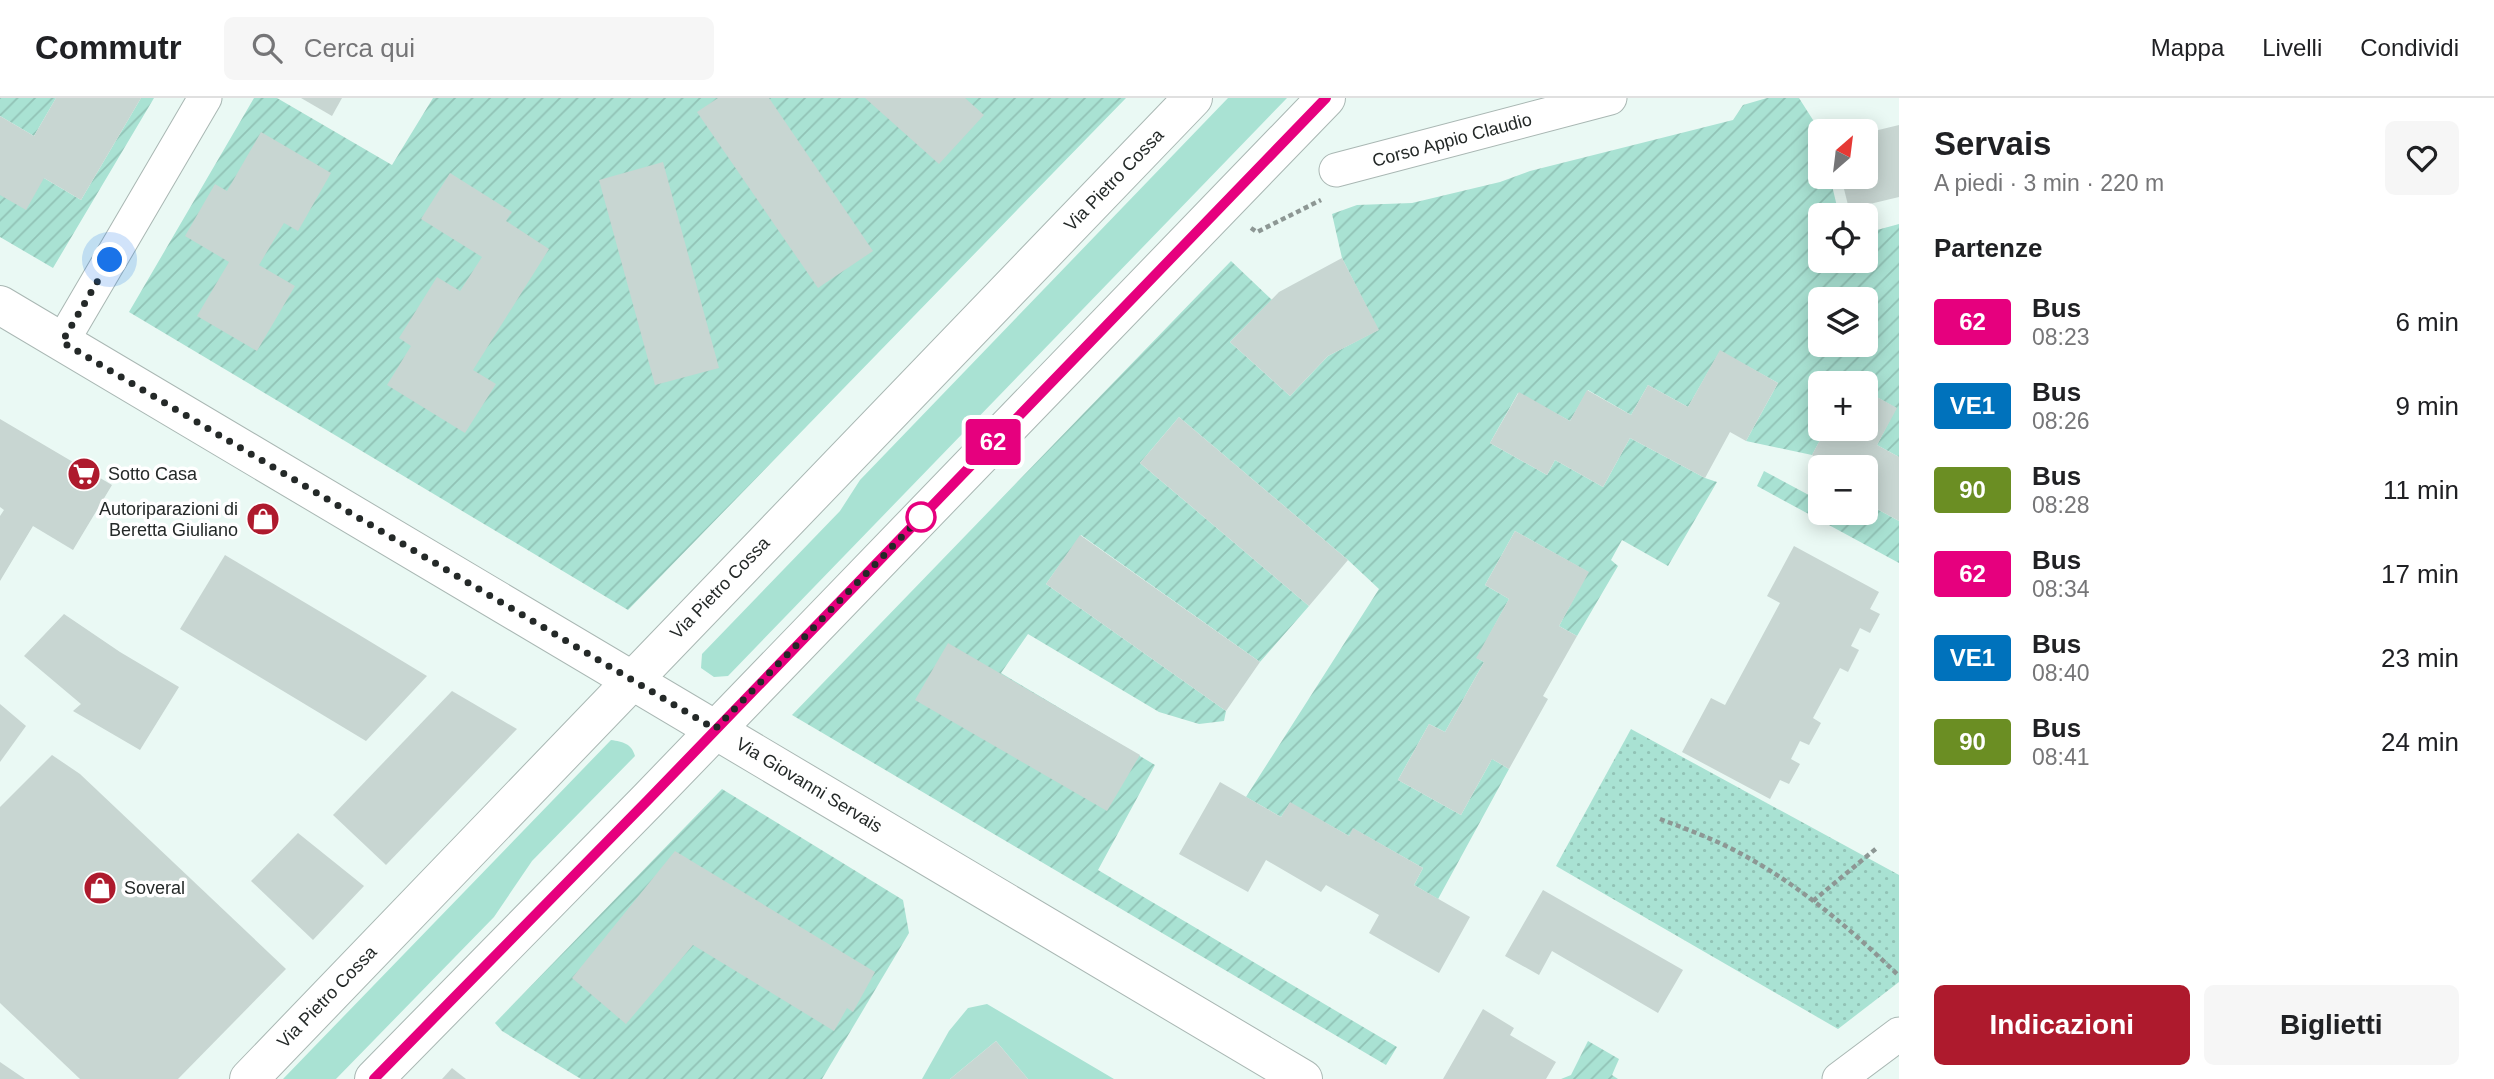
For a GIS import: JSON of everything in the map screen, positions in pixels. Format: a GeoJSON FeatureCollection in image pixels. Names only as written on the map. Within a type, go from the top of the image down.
{"type":"FeatureCollection","features":[{"type":"Feature","properties":{"kind":"main road","name":"Via Pietro Cossa"},"geometry":{"type":"LineString","coordinates":[[248,1079],[1193,98]]}},
{"type":"Feature","properties":{"kind":"main road"},"geometry":{"type":"LineString","coordinates":[[374,1079],[648,800],[1326,98]]}},
{"type":"Feature","properties":{"kind":"main road","name":"Via Giovanni Servais"},"geometry":{"type":"LineString","coordinates":[[0,305],[1303,1079]]}},
{"type":"Feature","properties":{"kind":"street"},"geometry":{"type":"LineString","coordinates":[[62,342],[205,98]]}},
{"type":"Feature","properties":{"kind":"street","name":"Corso Appio Claudio"},"geometry":{"type":"LineString","coordinates":[[1336,170],[1610,98]]}},
{"type":"Feature","properties":{"kind":"street"},"geometry":{"type":"LineString","coordinates":[[1839,1079],[1899,1034]]}},
{"type":"Feature","properties":{"kind":"path"},"geometry":{"type":"LineString","coordinates":[[1224,204],[1257,232],[1324,199],[1336,170]]}},
{"type":"Feature","properties":{"kind":"path"},"geometry":{"type":"LineString","coordinates":[[1660,819],[1725,846],[1763,866],[1813,901],[1899,976]]}},
{"type":"Feature","properties":{"kind":"path"},"geometry":{"type":"LineString","coordinates":[[1813,901],[1878,847]]}},
{"type":"Feature","properties":{"kind":"green space"},"geometry":{"type":"Polygon","coordinates":[[[0,98],[56,98],[34,136],[0,116],[0,98]]]}},
{"type":"Feature","properties":{"kind":"green space"},"geometry":{"type":"Polygon","coordinates":[[[141,98],[154,98],[53,268],[0,237],[0,195],[44,178],[81,200],[141,98]]]}},
{"type":"Feature","properties":{"kind":"green space"},"geometry":{"type":"Polygon","coordinates":[[[254,98],[277,98],[392,165],[433,98],[1126,98],[628,610],[129,312],[254,98]]]}},
{"type":"Feature","properties":{"kind":"green space"},"geometry":{"type":"Polygon","coordinates":[[[1228,98],[1287,98],[728,676],[714,677],[701,668],[702,654],[840,511],[860,480],[1228,98]]]}},
{"type":"Feature","properties":{"kind":"green space"},"geometry":{"type":"Polygon","coordinates":[[[1767,98],[1799,98],[1812,119],[1808,119],[1808,189],[1833,189],[1836,203],[1808,203],[1808,273],[1878,273],[1878,230],[1899,224],[1899,457],[1877,445],[1896,408],[1878,398],[1878,371],[1808,371],[1808,441],[1820,441],[1812,455],[1746,441],[1778,383],[1720,351],[1688,407],[1648,385],[1631,415],[1588,390],[1570,421],[1518,393],[1490,443],[1547,475],[1555,460],[1603,487],[1630,438],[1717,482],[1668,566],[1622,540],[1611,560],[1618,566],[1577,636],[1559,626],[1588,572],[1515,531],[1485,585],[1509,599],[1477,658],[1484,662],[1445,732],[1429,724],[1398,780],[1461,815],[1492,759],[1509,769],[1438,899],[1414,885],[1423,868],[1354,829],[1349,836],[1290,803],[1281,817],[1246,797],[1379,589],[1179,417],[1140,463],[1309,606],[1260,662],[1081,535],[1046,584],[1226,711],[1224,721],[1199,724],[1159,712],[1028,634],[1001,673],[1155,765],[1098,870],[1397,1047],[1386,1065],[792,715],[1231,261],[1272,300],[1230,342],[1290,396],[1328,356],[1378,330],[1342,258],[1332,214],[1357,205],[1412,203],[1733,120],[1743,105],[1767,98]]]}},
{"type":"Feature","properties":{"kind":"green space"},"geometry":{"type":"Polygon","coordinates":[[[1764,471],[1808,495],[1808,514],[1757,486],[1764,471]]]}},
{"type":"Feature","properties":{"kind":"green space"},"geometry":{"type":"Polygon","coordinates":[[[1878,510],[1899,521],[1899,563],[1829,525],[1878,525],[1878,510]]]}},
{"type":"Feature","properties":{"kind":"green space"},"geometry":{"type":"Polygon","coordinates":[[[1631,729],[1899,875],[1899,982],[1838,1029],[1556,866],[1631,729]]]}},
{"type":"Feature","properties":{"kind":"green space"},"geometry":{"type":"Polygon","coordinates":[[[611,740],[626,744],[635,756],[532,861],[494,917],[336,1079],[283,1079],[611,740]]]}},
{"type":"Feature","properties":{"kind":"green space"},"geometry":{"type":"Polygon","coordinates":[[[722,789],[903,900],[909,933],[822,1079],[581,1079],[502,1031],[495,1023],[722,789]]]}},
{"type":"Feature","properties":{"kind":"green space"},"geometry":{"type":"Polygon","coordinates":[[[987,1004],[1114,1079],[1028,1079],[996,1041],[950,1079],[922,1079],[949,1031],[968,1008],[987,1004]]]}},
{"type":"Feature","properties":{"kind":"green space"},"geometry":{"type":"Polygon","coordinates":[[[1588,1041],[1619,1059],[1612,1075],[1618,1079],[1561,1079],[1571,1075],[1588,1041]]]}},
{"type":"Feature","properties":{"kind":"building"},"geometry":{"type":"Polygon","coordinates":[[[56,98],[141,98],[81,200],[44,178],[26,210],[0,195],[0,116],[34,136],[56,98]]]}},
{"type":"Feature","properties":{"kind":"building"},"geometry":{"type":"Polygon","coordinates":[[[301,98],[342,98],[332,116],[301,98]]]}},
{"type":"Feature","properties":{"kind":"building"},"geometry":{"type":"Polygon","coordinates":[[[718,98],[769,98],[873,251],[818,288],[697,112],[718,98]]]}},
{"type":"Feature","properties":{"kind":"building"},"geometry":{"type":"Polygon","coordinates":[[[865,98],[965,98],[984,115],[939,164],[865,98]]]}},
{"type":"Feature","properties":{"kind":"building"},"geometry":{"type":"Polygon","coordinates":[[[1899,125],[1899,197],[1874,203],[1848,203],[1844,189],[1878,189],[1878,130],[1899,125]]]}},
{"type":"Feature","properties":{"kind":"building"},"geometry":{"type":"Polygon","coordinates":[[[261,132],[331,173],[298,231],[284,223],[259,265],[295,286],[257,351],[197,316],[229,262],[185,236],[215,184],[227,191],[261,132]]]}},
{"type":"Feature","properties":{"kind":"building"},"geometry":{"type":"Polygon","coordinates":[[[663,162],[719,368],[655,385],[599,180],[663,162]]]}},
{"type":"Feature","properties":{"kind":"building"},"geometry":{"type":"Polygon","coordinates":[[[450,173],[512,212],[506,221],[549,249],[473,370],[496,384],[465,433],[387,385],[411,346],[399,338],[437,277],[460,291],[482,257],[421,219],[450,173]]]}},
{"type":"Feature","properties":{"kind":"building"},"geometry":{"type":"Polygon","coordinates":[[[1342,258],[1379,330],[1328,356],[1290,396],[1230,342],[1279,292],[1342,258]]]}},
{"type":"Feature","properties":{"kind":"building"},"geometry":{"type":"Polygon","coordinates":[[[1720,350],[1778,383],[1746,441],[1730,432],[1705,478],[1630,438],[1603,487],[1555,460],[1547,475],[1490,443],[1519,392],[1570,421],[1587,390],[1631,415],[1648,385],[1688,407],[1720,350]]]}},
{"type":"Feature","properties":{"kind":"building"},"geometry":{"type":"Polygon","coordinates":[[[1878,398],[1897,408],[1877,445],[1899,457],[1899,521],[1878,510],[1878,455],[1812,455],[1820,441],[1878,441],[1878,398]]]}},
{"type":"Feature","properties":{"kind":"building"},"geometry":{"type":"Polygon","coordinates":[[[1179,417],[1348,560],[1309,606],[1140,463],[1179,417]]]}},
{"type":"Feature","properties":{"kind":"building"},"geometry":{"type":"Polygon","coordinates":[[[0,419],[112,485],[73,550],[33,526],[0,581],[0,516],[4,510],[0,507],[0,419]]]}},
{"type":"Feature","properties":{"kind":"building"},"geometry":{"type":"Polygon","coordinates":[[[1515,531],[1589,572],[1559,626],[1577,636],[1543,696],[1548,699],[1509,769],[1492,759],[1461,815],[1398,780],[1429,724],[1445,732],[1484,662],[1476,658],[1509,599],[1485,585],[1515,531]]]}},
{"type":"Feature","properties":{"kind":"building"},"geometry":{"type":"Polygon","coordinates":[[[1080,535],[1260,662],[1226,711],[1046,584],[1080,535]]]}},
{"type":"Feature","properties":{"kind":"building"},"geometry":{"type":"Polygon","coordinates":[[[1794,546],[1879,592],[1870,609],[1880,614],[1870,633],[1860,628],[1851,646],[1859,650],[1848,672],[1840,668],[1813,718],[1821,723],[1809,745],[1800,741],[1791,759],[1800,764],[1789,784],[1780,780],[1770,799],[1682,752],[1711,698],[1725,705],[1780,603],[1767,596],[1794,546]]]}},
{"type":"Feature","properties":{"kind":"building"},"geometry":{"type":"Polygon","coordinates":[[[225,555],[427,676],[366,741],[180,629],[225,555]]]}},
{"type":"Feature","properties":{"kind":"building"},"geometry":{"type":"Polygon","coordinates":[[[64,614],[179,687],[140,750],[73,711],[81,704],[24,656],[64,614]]]}},
{"type":"Feature","properties":{"kind":"building"},"geometry":{"type":"Polygon","coordinates":[[[948,643],[1140,755],[1107,811],[915,700],[948,643]]]}},
{"type":"Feature","properties":{"kind":"building"},"geometry":{"type":"Polygon","coordinates":[[[452,691],[517,729],[386,865],[333,815],[452,691]]]}},
{"type":"Feature","properties":{"kind":"building"},"geometry":{"type":"Polygon","coordinates":[[[0,704],[26,726],[0,762],[0,704]]]}},
{"type":"Feature","properties":{"kind":"building","name":"Soveral"},"geometry":{"type":"Polygon","coordinates":[[[52,755],[80,774],[286,969],[178,1079],[80,1079],[0,1003],[0,807],[52,755]]]}},
{"type":"Feature","properties":{"kind":"building"},"geometry":{"type":"Polygon","coordinates":[[[1220,782],[1281,817],[1290,802],[1349,836],[1353,828],[1423,868],[1414,885],[1470,917],[1439,973],[1369,933],[1379,915],[1326,885],[1321,892],[1266,860],[1248,892],[1179,854],[1220,782]]]}},
{"type":"Feature","properties":{"kind":"building"},"geometry":{"type":"Polygon","coordinates":[[[298,833],[364,886],[313,940],[251,881],[298,833]]]}},
{"type":"Feature","properties":{"kind":"building"},"geometry":{"type":"Polygon","coordinates":[[[675,851],[875,972],[853,1012],[847,1008],[834,1031],[693,945],[626,1024],[572,978],[675,851]]]}},
{"type":"Feature","properties":{"kind":"building"},"geometry":{"type":"Polygon","coordinates":[[[1543,890],[1683,970],[1658,1013],[1552,951],[1539,975],[1505,956],[1543,890]]]}},
{"type":"Feature","properties":{"kind":"building"},"geometry":{"type":"Polygon","coordinates":[[[1483,1009],[1514,1028],[1510,1035],[1556,1062],[1546,1079],[1443,1079],[1483,1009]]]}},
{"type":"Feature","properties":{"kind":"building"},"geometry":{"type":"Polygon","coordinates":[[[996,1041],[1028,1079],[950,1079],[996,1041]]]}},
{"type":"Feature","properties":{"kind":"building"},"geometry":{"type":"Polygon","coordinates":[[[0,1062],[25,1079],[0,1079],[0,1062]]]}},
{"type":"Feature","properties":{"kind":"building"},"geometry":{"type":"Polygon","coordinates":[[[452,1068],[466,1079],[442,1079],[452,1068]]]}},
{"type":"Feature","properties":{"kind":"bus line","name":"62"},"geometry":{"type":"LineString","coordinates":[[374,1079],[648,800],[1326,98]]}},
{"type":"Feature","properties":{"kind":"place","name":"Sotto Casa"},"geometry":{"type":"Point","coordinates":[84,474]}},
{"type":"Feature","properties":{"kind":"place","name":"Autoriparazioni di Beretta Giuliano"},"geometry":{"type":"Point","coordinates":[263,519]}},
{"type":"Feature","properties":{"kind":"place","name":"Soveral"},"geometry":{"type":"Point","coordinates":[100,888]}},
{"type":"Feature","properties":{"kind":"route"},"geometry":{"type":"LineString","coordinates":[[110,260],[62,342],[715,729],[924,514],[921,517]]}}]}
